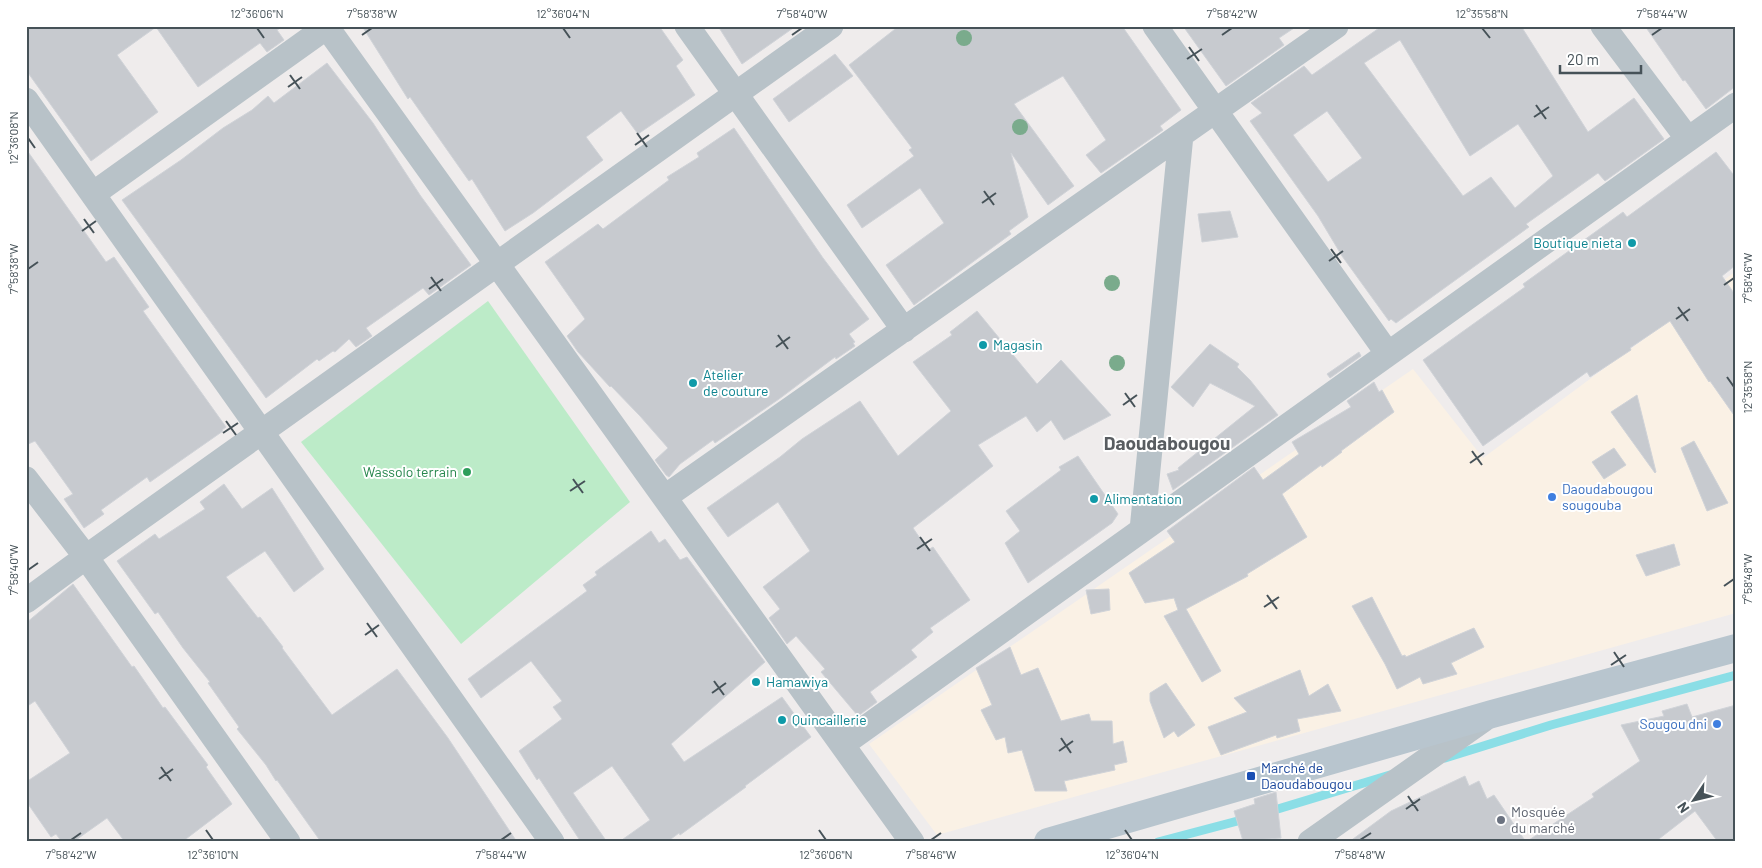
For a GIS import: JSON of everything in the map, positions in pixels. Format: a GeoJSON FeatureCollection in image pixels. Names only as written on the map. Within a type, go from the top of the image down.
{"type":"FeatureCollection","features":[{"type":"Feature","properties":{"kind":"street"},"geometry":{"type":"LineString","coordinates":[[687,26],[904,330]]}},
{"type":"Feature","properties":{"kind":"street"},"geometry":{"type":"LineString","coordinates":[[26,601],[831,26]]}},
{"type":"Feature","properties":{"kind":"street"},"geometry":{"type":"LineString","coordinates":[[1155,26],[1388,354]]}},
{"type":"Feature","properties":{"kind":"street"},"geometry":{"type":"LineString","coordinates":[[665,498],[1336,26]]}},
{"type":"Feature","properties":{"kind":"street"},"geometry":{"type":"LineString","coordinates":[[1603,26],[1688,139]]}},
{"type":"Feature","properties":{"kind":"street"},"geometry":{"type":"LineString","coordinates":[[93,194],[327,27],[912,842]]}},
{"type":"Feature","properties":{"kind":"street"},"geometry":{"type":"LineString","coordinates":[[26,100],[552,842]]}},
{"type":"Feature","properties":{"kind":"street"},"geometry":{"type":"LineString","coordinates":[[843,744],[1736,105]]}},
{"type":"Feature","properties":{"kind":"street"},"geometry":{"type":"LineString","coordinates":[[1142,530],[1181,135]]}},
{"type":"Feature","properties":{"kind":"street"},"geometry":{"type":"LineString","coordinates":[[26,480],[86,557],[288,842]]}},
{"type":"Feature","properties":{"kind":"street"},"geometry":{"type":"LineString","coordinates":[[1048,842],[1492,714],[1736,648]]}},
{"type":"Feature","properties":{"kind":"street"},"geometry":{"type":"LineString","coordinates":[[1310,842],[1492,714]]}},
{"type":"Feature","properties":{"kind":"shaded area"},"geometry":{"type":"Polygon","coordinates":[[[1736,271],[1736,613],[937,835],[869,744],[1413,369],[1483,458],[1736,271]]]}},
{"type":"Feature","properties":{"kind":"green space","name":"Wassolo terrain"},"geometry":{"type":"Polygon","coordinates":[[[488,301],[630,502],[461,644],[301,442],[488,301]]]}},
{"type":"Feature","properties":{"kind":"building"},"geometry":{"type":"Polygon","coordinates":[[[26,26],[283,26],[277,30],[284,40],[267,52],[260,43],[198,87],[156,27],[117,55],[158,112],[91,161],[26,70],[26,26]]]}},
{"type":"Feature","properties":{"kind":"building"},"geometry":{"type":"Polygon","coordinates":[[[362,26],[659,26],[683,60],[676,66],[695,95],[638,134],[621,111],[586,137],[603,160],[533,213],[505,231],[472,179],[469,181],[410,97],[408,99],[362,26]]]}},
{"type":"Feature","properties":{"kind":"building"},"geometry":{"type":"Polygon","coordinates":[[[718,26],[796,26],[742,64],[718,26]]]}},
{"type":"Feature","properties":{"kind":"building"},"geometry":{"type":"Polygon","coordinates":[[[899,26],[1122,26],[1181,110],[1160,126],[1163,130],[1101,173],[1086,155],[1106,140],[1063,76],[1014,104],[1074,186],[1048,205],[1011,153],[1028,217],[1009,231],[1011,234],[914,305],[886,265],[944,223],[920,188],[862,228],[847,205],[914,156],[909,150],[912,148],[849,65],[899,26]]]}},
{"type":"Feature","properties":{"kind":"building"},"geometry":{"type":"Polygon","coordinates":[[[1183,26],[1297,26],[1279,38],[1284,45],[1226,86],[1183,26]]]}},
{"type":"Feature","properties":{"kind":"building"},"geometry":{"type":"Polygon","coordinates":[[[1382,26],[1521,26],[1588,132],[1634,98],[1664,139],[1605,181],[1598,173],[1526,224],[1529,227],[1396,323],[1391,319],[1389,321],[1342,256],[1318,216],[1250,121],[1262,113],[1251,103],[1304,66],[1312,75],[1382,26]],[[1400,40],[1364,63],[1463,196],[1491,177],[1515,208],[1553,176],[1518,124],[1470,156],[1400,40]],[[1327,111],[1293,135],[1328,182],[1362,158],[1327,111]]]}},
{"type":"Feature","properties":{"kind":"building"},"geometry":{"type":"Polygon","coordinates":[[[1645,26],[1736,26],[1736,86],[1706,109],[1685,80],[1683,81],[1645,26]]]}},
{"type":"Feature","properties":{"kind":"building"},"geometry":{"type":"Polygon","coordinates":[[[835,54],[853,76],[789,122],[773,99],[835,54]]]}},
{"type":"Feature","properties":{"kind":"building"},"geometry":{"type":"Polygon","coordinates":[[[327,63],[373,123],[420,195],[471,265],[429,295],[423,288],[366,328],[372,336],[356,347],[349,339],[335,352],[333,351],[319,361],[317,359],[266,398],[122,200],[181,160],[223,128],[252,110],[268,96],[274,103],[327,63]]]}},
{"type":"Feature","properties":{"kind":"building"},"geometry":{"type":"Polygon","coordinates":[[[734,128],[823,258],[869,319],[849,334],[855,342],[853,343],[855,346],[836,359],[835,357],[779,399],[715,443],[713,440],[680,464],[669,477],[655,460],[668,448],[578,352],[567,336],[585,319],[545,262],[598,224],[603,229],[669,180],[667,177],[699,157],[697,153],[734,128]]]}},
{"type":"Feature","properties":{"kind":"building"},"geometry":{"type":"Polygon","coordinates":[[[26,149],[106,262],[114,257],[149,307],[143,311],[226,427],[150,482],[147,477],[101,510],[104,514],[84,528],[64,499],[73,494],[35,441],[26,445],[26,149]]]}},
{"type":"Feature","properties":{"kind":"building"},"geometry":{"type":"Polygon","coordinates":[[[1716,152],[1736,178],[1736,265],[1722,276],[1736,296],[1736,418],[1709,382],[1670,321],[1590,377],[1587,372],[1483,446],[1423,360],[1525,287],[1523,284],[1623,212],[1627,217],[1716,152]]]}},
{"type":"Feature","properties":{"kind":"building"},"geometry":{"type":"Polygon","coordinates":[[[1230,211],[1238,237],[1202,242],[1198,214],[1230,211]]]}},
{"type":"Feature","properties":{"kind":"building"},"geometry":{"type":"Polygon","coordinates":[[[977,311],[1037,384],[1061,360],[1111,415],[1064,440],[1051,420],[1037,432],[1026,416],[978,445],[993,466],[913,528],[928,550],[933,547],[970,600],[930,628],[933,632],[911,650],[917,657],[870,692],[877,702],[858,716],[821,672],[825,669],[796,636],[787,644],[769,618],[780,609],[763,587],[810,551],[778,502],[728,537],[707,508],[780,457],[802,439],[860,401],[898,456],[951,411],[913,362],[952,335],[950,332],[977,311]]]}},
{"type":"Feature","properties":{"kind":"building"},"geometry":{"type":"Polygon","coordinates":[[[1210,344],[1239,364],[1237,367],[1278,415],[1173,490],[1167,474],[1179,470],[1178,468],[1255,406],[1210,383],[1193,407],[1171,387],[1210,344]]]}},
{"type":"Feature","properties":{"kind":"building"},"geometry":{"type":"Polygon","coordinates":[[[1359,352],[1361,356],[1330,378],[1327,374],[1359,352]]]}},
{"type":"Feature","properties":{"kind":"building"},"geometry":{"type":"Polygon","coordinates":[[[1374,382],[1379,392],[1382,390],[1394,412],[1322,467],[1321,465],[1282,494],[1307,537],[1247,574],[1248,576],[1186,609],[1221,671],[1202,682],[1164,616],[1178,610],[1174,598],[1145,603],[1129,573],[1175,542],[1167,531],[1254,467],[1263,480],[1299,454],[1292,442],[1351,407],[1347,401],[1374,382]]]}},
{"type":"Feature","properties":{"kind":"building"},"geometry":{"type":"Polygon","coordinates":[[[1637,395],[1656,472],[1655,473],[1611,412],[1637,395]]]}},
{"type":"Feature","properties":{"kind":"building"},"geometry":{"type":"Polygon","coordinates":[[[1694,441],[1728,503],[1707,511],[1681,448],[1694,441]]]}},
{"type":"Feature","properties":{"kind":"building"},"geometry":{"type":"Polygon","coordinates":[[[1614,448],[1626,465],[1604,479],[1592,462],[1614,448]]]}},
{"type":"Feature","properties":{"kind":"building"},"geometry":{"type":"Polygon","coordinates":[[[1078,456],[1118,514],[1112,523],[1028,583],[1005,543],[1020,531],[1006,511],[1061,470],[1059,467],[1078,456]]]}},
{"type":"Feature","properties":{"kind":"building"},"geometry":{"type":"Polygon","coordinates":[[[224,484],[242,509],[272,488],[324,569],[294,592],[265,551],[226,577],[258,618],[260,617],[332,715],[397,669],[448,738],[517,842],[321,842],[266,765],[237,729],[239,727],[208,683],[210,682],[158,612],[155,614],[117,561],[155,534],[159,539],[205,509],[200,502],[224,484]]]}},
{"type":"Feature","properties":{"kind":"building"},"geometry":{"type":"Polygon","coordinates":[[[651,531],[659,543],[665,539],[680,560],[687,557],[765,662],[671,744],[684,762],[782,697],[811,737],[746,787],[680,835],[679,833],[667,842],[619,842],[650,820],[612,766],[573,793],[607,842],[581,842],[519,751],[562,719],[553,707],[562,701],[531,661],[481,698],[468,679],[587,591],[583,585],[597,575],[595,572],[651,531]]]}},
{"type":"Feature","properties":{"kind":"building"},"geometry":{"type":"Polygon","coordinates":[[[1674,544],[1680,565],[1646,576],[1636,555],[1674,544]]]}},
{"type":"Feature","properties":{"kind":"building"},"geometry":{"type":"Polygon","coordinates":[[[73,584],[132,667],[134,666],[163,708],[165,707],[208,765],[206,767],[232,804],[182,842],[125,842],[107,818],[73,842],[62,842],[56,834],[51,837],[26,801],[26,782],[70,753],[35,701],[26,707],[26,623],[73,584]]]}},
{"type":"Feature","properties":{"kind":"building"},"geometry":{"type":"Polygon","coordinates":[[[1109,589],[1110,610],[1091,614],[1086,590],[1109,589]]]}},
{"type":"Feature","properties":{"kind":"building"},"geometry":{"type":"Polygon","coordinates":[[[1372,597],[1402,656],[1405,655],[1406,657],[1474,628],[1484,647],[1451,663],[1457,674],[1423,684],[1420,677],[1397,689],[1352,606],[1372,597]]]}},
{"type":"Feature","properties":{"kind":"building"},"geometry":{"type":"Polygon","coordinates":[[[1010,647],[1021,675],[1038,668],[1061,721],[1089,714],[1091,721],[1112,721],[1113,744],[1123,741],[1127,762],[1114,765],[1115,770],[1064,781],[1067,791],[1035,791],[1022,750],[1008,753],[1005,737],[996,740],[981,710],[992,705],[976,668],[1010,647]]]}},
{"type":"Feature","properties":{"kind":"building"},"geometry":{"type":"Polygon","coordinates":[[[1300,670],[1309,696],[1328,684],[1341,711],[1297,719],[1300,731],[1277,738],[1276,735],[1221,755],[1208,727],[1247,712],[1234,698],[1300,670]]]}},
{"type":"Feature","properties":{"kind":"building"},"geometry":{"type":"Polygon","coordinates":[[[1166,683],[1195,725],[1178,737],[1174,731],[1164,738],[1150,701],[1150,693],[1166,683]]]}},
{"type":"Feature","properties":{"kind":"building"},"geometry":{"type":"Polygon","coordinates":[[[1687,704],[1692,717],[1736,705],[1736,842],[1718,842],[1695,811],[1655,842],[1526,842],[1594,797],[1592,794],[1640,761],[1621,725],[1664,716],[1662,711],[1687,704]]]}},
{"type":"Feature","properties":{"kind":"building"},"geometry":{"type":"Polygon","coordinates":[[[1465,776],[1469,786],[1479,781],[1487,799],[1494,795],[1526,842],[1349,842],[1391,811],[1465,776]]]}},
{"type":"Feature","properties":{"kind":"building"},"geometry":{"type":"Polygon","coordinates":[[[1276,792],[1281,838],[1243,841],[1234,811],[1255,804],[1254,799],[1276,792]]]}},
{"type":"Feature","properties":{"kind":"waterway"},"geometry":{"type":"LineString","coordinates":[[1445,758],[1551,725],[1736,675]]}},
{"type":"Feature","properties":{"kind":"waterway"},"geometry":{"type":"LineString","coordinates":[[1268,812],[1390,775]]}},
{"type":"Feature","properties":{"kind":"waterway"},"geometry":{"type":"LineString","coordinates":[[1158,842],[1249,818]]}},
{"type":"Feature","properties":{"kind":"place","name":"Boutique nieta"},"geometry":{"type":"Point","coordinates":[1632,243]}},
{"type":"Feature","properties":{"kind":"place","name":"Magasin"},"geometry":{"type":"Point","coordinates":[983,345]}},
{"type":"Feature","properties":{"kind":"place","name":"Atelier de couture"},"geometry":{"type":"Point","coordinates":[693,383]}},
{"type":"Feature","properties":{"kind":"place","name":"Wassolo terrain"},"geometry":{"type":"Point","coordinates":[467,472]}},
{"type":"Feature","properties":{"kind":"place","name":"Daoudabougou sougouba"},"geometry":{"type":"Point","coordinates":[1552,497]}},
{"type":"Feature","properties":{"kind":"place","name":"Alimentation"},"geometry":{"type":"Point","coordinates":[1094,499]}},
{"type":"Feature","properties":{"kind":"place","name":"Hamawiya"},"geometry":{"type":"Point","coordinates":[756,682]}},
{"type":"Feature","properties":{"kind":"place","name":"Quincaillerie"},"geometry":{"type":"Point","coordinates":[782,720]}},
{"type":"Feature","properties":{"kind":"place","name":"Sougou dni"},"geometry":{"type":"Point","coordinates":[1717,724]}},
{"type":"Feature","properties":{"kind":"place","name":"Marché de Daoudabougou"},"geometry":{"type":"Point","coordinates":[1251,776]}},
{"type":"Feature","properties":{"kind":"place","name":"Mosquée du marché"},"geometry":{"type":"Point","coordinates":[1501,820]}},
{"type":"Feature","properties":{"kind":"district","name":"Daoudabougou"},"geometry":{"type":"Point","coordinates":[1167,443]}}]}
